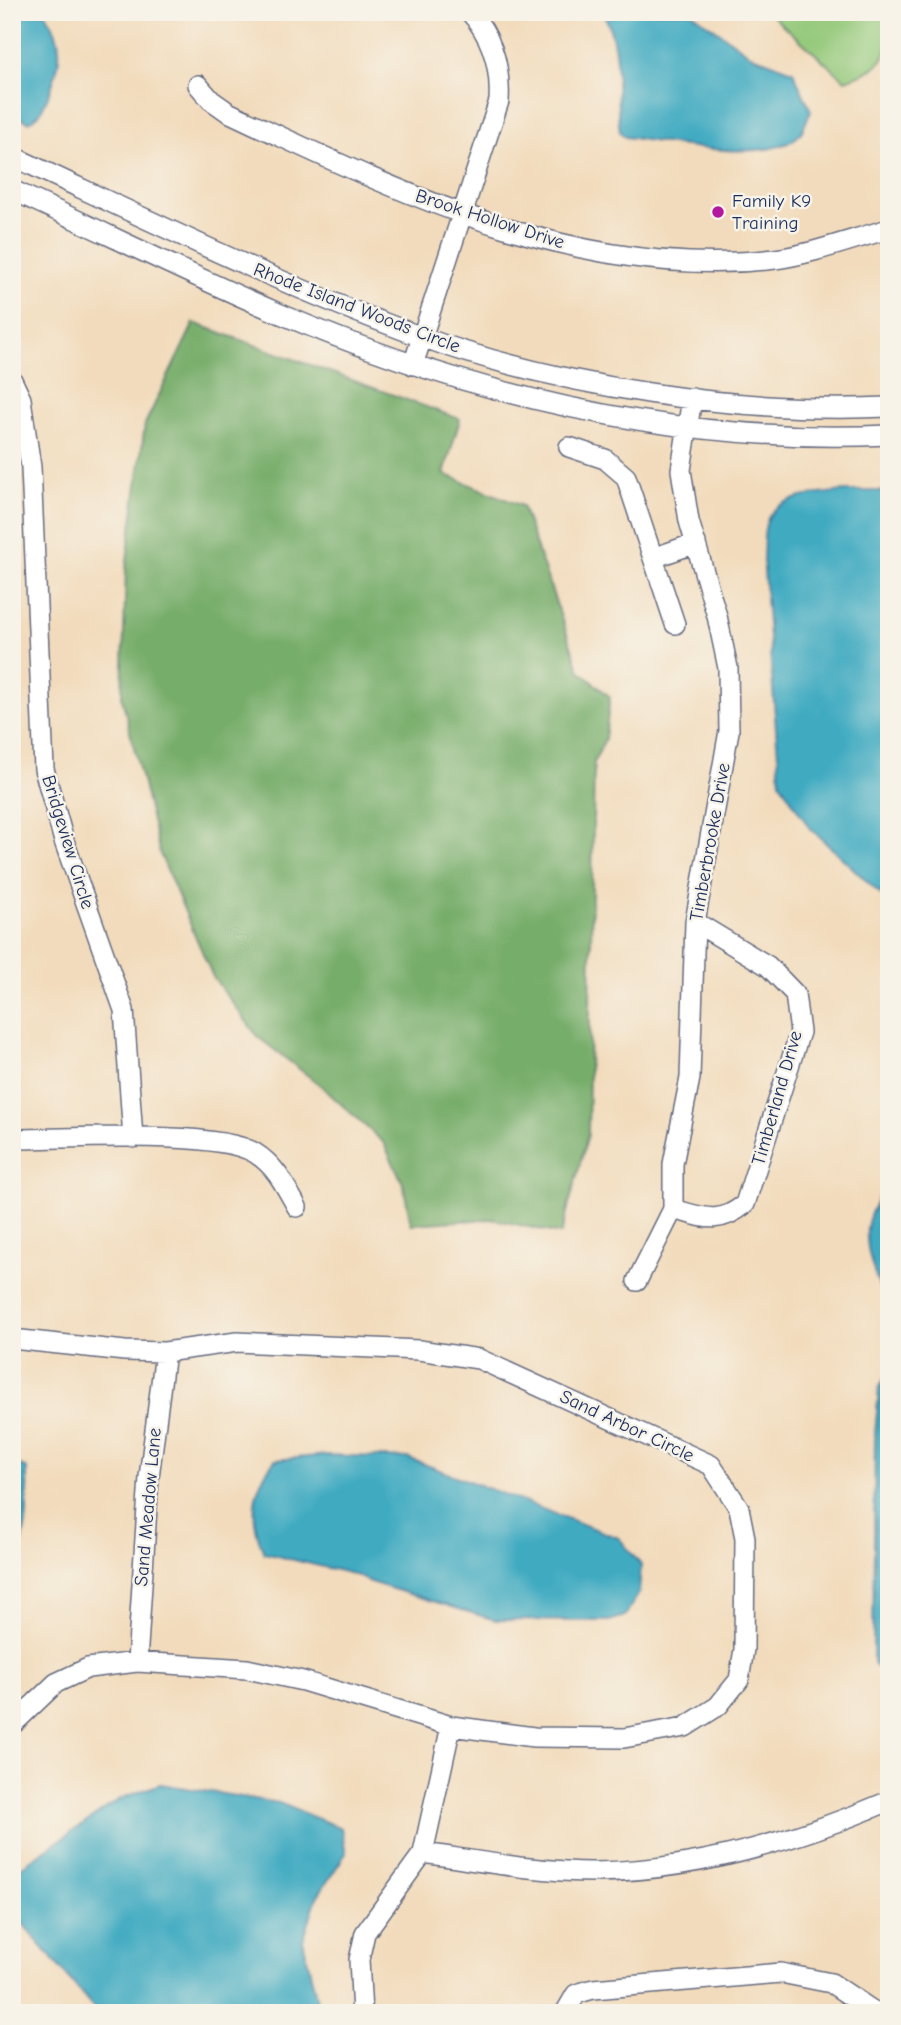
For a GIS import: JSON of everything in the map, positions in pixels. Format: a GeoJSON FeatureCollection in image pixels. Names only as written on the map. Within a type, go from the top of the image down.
{"type":"FeatureCollection","features":[{"type":"Feature","properties":{"kind":"street"},"geometry":{"type":"LineString","coordinates":[[413,365],[497,113],[500,88],[492,44],[470,12]]}},
{"type":"Feature","properties":{"kind":"street","name":"Brook Hollow Drive"},"geometry":{"type":"LineString","coordinates":[[198,85],[211,100],[228,112],[367,176],[531,236],[622,257],[708,262],[777,258],[889,229]]}},
{"type":"Feature","properties":{"kind":"street","name":"Rhode Island Woods Circle"},"geometry":{"type":"LineString","coordinates":[[12,156],[288,285],[422,337],[509,364],[601,385],[692,398],[846,410],[889,407]]}},
{"type":"Feature","properties":{"kind":"street","name":"Rhode Island Woods Circle"},"geometry":{"type":"LineString","coordinates":[[12,190],[277,313],[413,365],[542,402],[685,429],[848,437],[889,435]]}},
{"type":"Feature","properties":{"kind":"street","name":"Bridgeview Circle"},"geometry":{"type":"LineString","coordinates":[[12,380],[21,399],[31,467],[44,769],[64,841],[124,1010],[133,1138]]}},
{"type":"Feature","properties":{"kind":"street","name":"Timberbrooke Drive"},"geometry":{"type":"LineString","coordinates":[[637,1281],[673,1209],[673,1164],[690,1078],[695,922],[729,731],[728,668],[696,543],[681,470],[685,429],[692,398]]}},
{"type":"Feature","properties":{"kind":"street"},"geometry":{"type":"LineString","coordinates":[[569,447],[605,458],[626,477],[675,624]]}},
{"type":"Feature","properties":{"kind":"street"},"geometry":{"type":"LineString","coordinates":[[653,558],[696,543]]}},
{"type":"Feature","properties":{"kind":"street","name":"Timberland Drive"},"geometry":{"type":"LineString","coordinates":[[673,1209],[711,1219],[730,1216],[745,1204],[800,1032],[795,993],[768,966],[695,922]]}},
{"type":"Feature","properties":{"kind":"street"},"geometry":{"type":"LineString","coordinates":[[12,1139],[209,1140],[253,1151],[276,1169],[297,1207]]}},
{"type":"Feature","properties":{"kind":"street","name":"Sand Arbor Circle"},"geometry":{"type":"LineString","coordinates":[[12,1339],[125,1351],[164,1352],[237,1342],[419,1350],[479,1359],[711,1465],[739,1508],[745,1538],[744,1649],[739,1680],[718,1706],[685,1727],[624,1738],[534,1737],[451,1726],[303,1681],[247,1669],[137,1661],[88,1668],[56,1683],[12,1726]]}},
{"type":"Feature","properties":{"kind":"street","name":"Sand Meadow Lane"},"geometry":{"type":"LineString","coordinates":[[137,1661],[149,1477],[164,1352]]}},
{"type":"Feature","properties":{"kind":"street"},"geometry":{"type":"LineString","coordinates":[[362,2013],[359,1960],[365,1933],[423,1853],[451,1726]]}},
{"type":"Feature","properties":{"kind":"street"},"geometry":{"type":"LineString","coordinates":[[423,1853],[518,1867],[594,1872],[676,1864],[776,1843],[889,1801]]}},
{"type":"Feature","properties":{"kind":"street"},"geometry":{"type":"LineString","coordinates":[[565,2013],[576,1994],[593,1989],[781,1973],[831,1983],[876,2013]]}},
{"type":"Feature","properties":{"kind":"green space"},"geometry":{"type":"Polygon","coordinates":[[[768,12],[889,12],[887,49],[884,57],[870,70],[845,80],[768,12]]]}},
{"type":"Feature","properties":{"kind":"green space"},"geometry":{"type":"Polygon","coordinates":[[[194,323],[460,419],[444,474],[522,506],[580,671],[610,697],[605,739],[594,762],[588,1134],[561,1234],[492,1219],[411,1224],[403,1183],[383,1142],[320,1085],[258,1037],[213,977],[160,854],[122,698],[126,568],[145,424],[194,323]]]}},
{"type":"Feature","properties":{"kind":"water"},"geometry":{"type":"Polygon","coordinates":[[[12,12],[45,12],[59,43],[58,63],[48,96],[41,111],[29,122],[12,114],[12,12]]]}},
{"type":"Feature","properties":{"kind":"water"},"geometry":{"type":"Polygon","coordinates":[[[603,12],[691,12],[751,55],[793,71],[811,111],[799,135],[785,144],[742,151],[690,147],[625,137],[620,132],[618,117],[616,56],[603,12]]]}},
{"type":"Feature","properties":{"kind":"water"},"geometry":{"type":"Polygon","coordinates":[[[845,491],[889,491],[889,902],[809,827],[780,782],[763,558],[765,528],[771,514],[788,501],[845,491]]]}},
{"type":"Feature","properties":{"kind":"water"},"geometry":{"type":"Polygon","coordinates":[[[889,1178],[889,1307],[873,1269],[867,1228],[870,1215],[889,1178]]]}},
{"type":"Feature","properties":{"kind":"water"},"geometry":{"type":"Polygon","coordinates":[[[889,1371],[889,1678],[873,1664],[875,1435],[879,1388],[889,1371]]]}},
{"type":"Feature","properties":{"kind":"water"},"geometry":{"type":"Polygon","coordinates":[[[327,1455],[408,1458],[619,1538],[641,1565],[639,1593],[625,1616],[609,1621],[495,1620],[373,1583],[353,1574],[264,1553],[256,1528],[255,1505],[257,1493],[267,1471],[275,1460],[327,1455]]]}},
{"type":"Feature","properties":{"kind":"water"},"geometry":{"type":"Polygon","coordinates":[[[12,1462],[27,1469],[27,1517],[22,1540],[12,1562],[12,1462]]]}},
{"type":"Feature","properties":{"kind":"water"},"geometry":{"type":"Polygon","coordinates":[[[160,1784],[279,1803],[341,1828],[346,1853],[317,1897],[303,1940],[317,2001],[323,2013],[98,2013],[12,1911],[12,1873],[120,1799],[160,1784]]]}},
{"type":"Feature","properties":{"kind":"place","name":"Family K9 Training"},"geometry":{"type":"Point","coordinates":[718,212]}}]}
